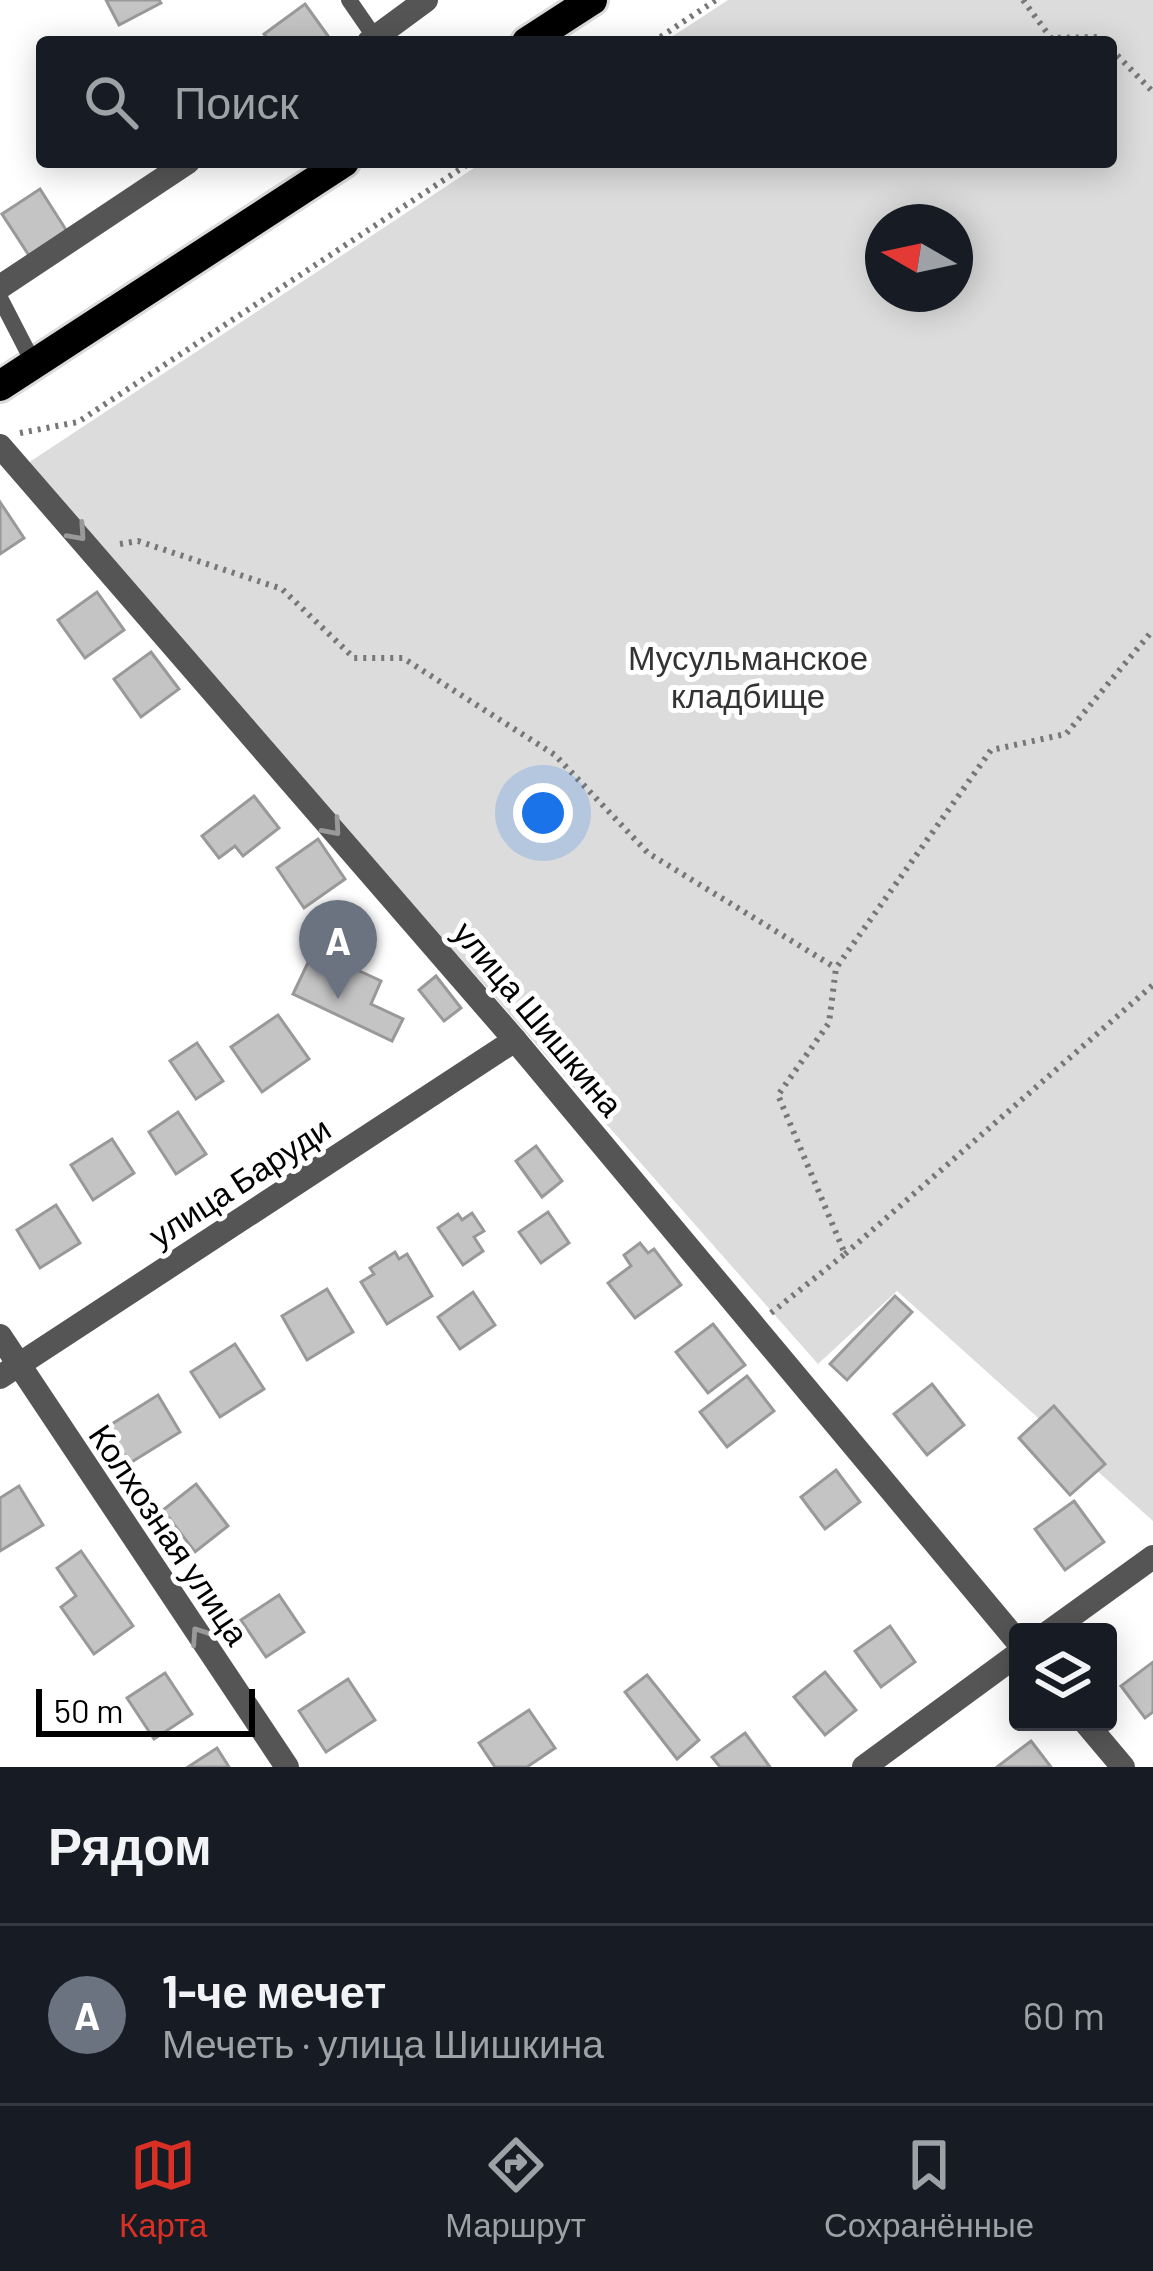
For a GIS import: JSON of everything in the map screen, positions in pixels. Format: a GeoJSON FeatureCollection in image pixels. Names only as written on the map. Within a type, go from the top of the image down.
{"type":"FeatureCollection","features":[{"type":"Feature","properties":{"kind":"main road"},"geometry":{"type":"LineString","coordinates":[[536,36],[592,0]]}},
{"type":"Feature","properties":{"kind":"main road"},"geometry":{"type":"LineString","coordinates":[[0,386],[335,168]]}},
{"type":"Feature","properties":{"kind":"street"},"geometry":{"type":"LineString","coordinates":[[379,36],[426,0]]}},
{"type":"Feature","properties":{"kind":"street"},"geometry":{"type":"LineString","coordinates":[[0,287],[179,168]]}},
{"type":"Feature","properties":{"kind":"street","name":"улица Шишкина"},"geometry":{"type":"LineString","coordinates":[[0,441],[515,1040],[1009,1631]]}},
{"type":"Feature","properties":{"kind":"street","name":"улица Баруди"},"geometry":{"type":"LineString","coordinates":[[9,1371],[515,1040]]}},
{"type":"Feature","properties":{"kind":"street","name":"Колхозная улица"},"geometry":{"type":"LineString","coordinates":[[0,1336],[9,1371],[287,1767]]}},
{"type":"Feature","properties":{"kind":"street"},"geometry":{"type":"LineString","coordinates":[[1061,1623],[1153,1557]]}},
{"type":"Feature","properties":{"kind":"street"},"geometry":{"type":"LineString","coordinates":[[864,1767],[1009,1661]]}},
{"type":"Feature","properties":{"kind":"street"},"geometry":{"type":"LineString","coordinates":[[1093,1731],[1123,1767]]}},
{"type":"Feature","properties":{"kind":"lane"},"geometry":{"type":"LineString","coordinates":[[349,0],[372,36]]}},
{"type":"Feature","properties":{"kind":"lane"},"geometry":{"type":"LineString","coordinates":[[0,298],[34,364]]}},
{"type":"Feature","properties":{"kind":"path"},"geometry":{"type":"LineString","coordinates":[[661,36],[716,0]]}},
{"type":"Feature","properties":{"kind":"path"},"geometry":{"type":"LineString","coordinates":[[1023,0],[1050,36]]}},
{"type":"Feature","properties":{"kind":"path"},"geometry":{"type":"LineString","coordinates":[[1117,55],[1153,92]]}},
{"type":"Feature","properties":{"kind":"path"},"geometry":{"type":"LineString","coordinates":[[0,441],[77,422],[462,168]]}},
{"type":"Feature","properties":{"kind":"path"},"geometry":{"type":"LineString","coordinates":[[91,548],[138,542],[282,589],[354,658],[403,658],[555,755],[648,853],[836,968]]}},
{"type":"Feature","properties":{"kind":"path"},"geometry":{"type":"LineString","coordinates":[[845,1254],[778,1095],[829,1023],[836,968],[991,750],[1066,734],[1153,630]]}},
{"type":"Feature","properties":{"kind":"path"},"geometry":{"type":"LineString","coordinates":[[754,1327],[845,1254],[1153,985]]}},
{"type":"Feature","properties":{"kind":"green space","name":"Мусульманское кладбище"},"geometry":{"type":"Polygon","coordinates":[[[728,0],[1153,0],[1153,1521],[897,1291],[818,1364],[25,465],[474,168],[1117,168],[1117,36],[673,36],[728,0]]]}},
{"type":"Feature","properties":{"kind":"building"},"geometry":{"type":"Polygon","coordinates":[[[106,0],[159,0],[161,3],[119,25],[106,0]]]}},
{"type":"Feature","properties":{"kind":"building"},"geometry":{"type":"Polygon","coordinates":[[[305,4],[328,36],[266,36],[305,4]]]}},
{"type":"Feature","properties":{"kind":"building"},"geometry":{"type":"Polygon","coordinates":[[[40,189],[68,233],[30,257],[2,214],[40,189]]]}},
{"type":"Feature","properties":{"kind":"building"},"geometry":{"type":"Polygon","coordinates":[[[0,502],[24,538],[0,554],[0,502]]]}},
{"type":"Feature","properties":{"kind":"building"},"geometry":{"type":"Polygon","coordinates":[[[97,592],[124,630],[85,658],[58,620],[97,592]]]}},
{"type":"Feature","properties":{"kind":"building"},"geometry":{"type":"Polygon","coordinates":[[[151,652],[179,689],[141,717],[114,679],[151,652]]]}},
{"type":"Feature","properties":{"kind":"building"},"geometry":{"type":"Polygon","coordinates":[[[254,796],[279,828],[243,856],[235,846],[219,858],[202,836],[254,796]]]}},
{"type":"Feature","properties":{"kind":"building"},"geometry":{"type":"Polygon","coordinates":[[[318,839],[345,879],[304,908],[277,868],[318,839]]]}},
{"type":"Feature","properties":{"kind":"building"},"geometry":{"type":"Polygon","coordinates":[[[314,950],[381,981],[371,1004],[403,1019],[392,1041],[293,994],[314,950]]]}},
{"type":"Feature","properties":{"kind":"building"},"geometry":{"type":"Polygon","coordinates":[[[436,976],[461,1008],[444,1021],[419,990],[436,976]]]}},
{"type":"Feature","properties":{"kind":"building"},"geometry":{"type":"Polygon","coordinates":[[[278,1015],[309,1059],[262,1092],[231,1047],[278,1015]]]}},
{"type":"Feature","properties":{"kind":"building"},"geometry":{"type":"Polygon","coordinates":[[[197,1043],[223,1081],[196,1099],[170,1061],[197,1043]]]}},
{"type":"Feature","properties":{"kind":"building"},"geometry":{"type":"Polygon","coordinates":[[[178,1112],[206,1154],[176,1174],[149,1132],[178,1112]]]}},
{"type":"Feature","properties":{"kind":"building"},"geometry":{"type":"Polygon","coordinates":[[[112,1139],[134,1173],[93,1200],[71,1165],[112,1139]]]}},
{"type":"Feature","properties":{"kind":"building"},"geometry":{"type":"Polygon","coordinates":[[[536,1146],[562,1181],[542,1197],[516,1161],[536,1146]]]}},
{"type":"Feature","properties":{"kind":"building"},"geometry":{"type":"Polygon","coordinates":[[[56,1205],[80,1243],[40,1268],[17,1230],[56,1205]]]}},
{"type":"Feature","properties":{"kind":"building"},"geometry":{"type":"Polygon","coordinates":[[[548,1212],[569,1243],[541,1263],[519,1232],[548,1212]]]}},
{"type":"Feature","properties":{"kind":"building"},"geometry":{"type":"Polygon","coordinates":[[[472,1213],[484,1231],[474,1237],[483,1251],[463,1265],[438,1228],[458,1214],[462,1220],[472,1213]]]}},
{"type":"Feature","properties":{"kind":"building"},"geometry":{"type":"Polygon","coordinates":[[[640,1243],[648,1253],[654,1249],[681,1285],[635,1318],[608,1283],[631,1266],[624,1255],[640,1243]]]}},
{"type":"Feature","properties":{"kind":"building"},"geometry":{"type":"Polygon","coordinates":[[[395,1252],[399,1259],[407,1254],[432,1296],[387,1324],[361,1282],[374,1274],[370,1268],[395,1252]]]}},
{"type":"Feature","properties":{"kind":"building"},"geometry":{"type":"Polygon","coordinates":[[[327,1289],[353,1332],[307,1360],[282,1316],[327,1289]]]}},
{"type":"Feature","properties":{"kind":"building"},"geometry":{"type":"Polygon","coordinates":[[[473,1292],[495,1325],[460,1349],[438,1317],[473,1292]]]}},
{"type":"Feature","properties":{"kind":"building"},"geometry":{"type":"Polygon","coordinates":[[[895,1296],[912,1312],[847,1380],[830,1364],[895,1296]]]}},
{"type":"Feature","properties":{"kind":"building"},"geometry":{"type":"Polygon","coordinates":[[[713,1324],[745,1365],[708,1393],[676,1352],[713,1324]]]}},
{"type":"Feature","properties":{"kind":"building"},"geometry":{"type":"Polygon","coordinates":[[[235,1344],[264,1389],[220,1417],[191,1372],[235,1344]]]}},
{"type":"Feature","properties":{"kind":"building"},"geometry":{"type":"Polygon","coordinates":[[[747,1376],[774,1411],[727,1447],[700,1412],[747,1376]]]}},
{"type":"Feature","properties":{"kind":"building"},"geometry":{"type":"Polygon","coordinates":[[[932,1384],[964,1425],[927,1455],[894,1414],[932,1384]]]}},
{"type":"Feature","properties":{"kind":"building"},"geometry":{"type":"Polygon","coordinates":[[[158,1395],[180,1432],[130,1463],[107,1427],[158,1395]]]}},
{"type":"Feature","properties":{"kind":"building"},"geometry":{"type":"Polygon","coordinates":[[[1054,1406],[1105,1464],[1070,1495],[1019,1438],[1054,1406]]]}},
{"type":"Feature","properties":{"kind":"building"},"geometry":{"type":"Polygon","coordinates":[[[836,1470],[860,1502],[825,1529],[801,1497],[836,1470]]]}},
{"type":"Feature","properties":{"kind":"building"},"geometry":{"type":"Polygon","coordinates":[[[196,1484],[228,1526],[195,1552],[163,1510],[196,1484]]]}},
{"type":"Feature","properties":{"kind":"building"},"geometry":{"type":"Polygon","coordinates":[[[19,1486],[43,1525],[0,1551],[0,1498],[19,1486]]]}},
{"type":"Feature","properties":{"kind":"building"},"geometry":{"type":"Polygon","coordinates":[[[1074,1501],[1104,1542],[1065,1570],[1035,1529],[1074,1501]]]}},
{"type":"Feature","properties":{"kind":"building"},"geometry":{"type":"Polygon","coordinates":[[[81,1551],[133,1626],[94,1654],[61,1607],[76,1596],[57,1568],[81,1551]]]}},
{"type":"Feature","properties":{"kind":"building"},"geometry":{"type":"Polygon","coordinates":[[[279,1595],[304,1632],[266,1657],[241,1620],[279,1595]]]}},
{"type":"Feature","properties":{"kind":"building"},"geometry":{"type":"Polygon","coordinates":[[[890,1626],[915,1662],[881,1687],[855,1651],[890,1626]]]}},
{"type":"Feature","properties":{"kind":"building"},"geometry":{"type":"Polygon","coordinates":[[[1153,1662],[1153,1712],[1145,1718],[1121,1686],[1153,1662]]]}},
{"type":"Feature","properties":{"kind":"building"},"geometry":{"type":"Polygon","coordinates":[[[825,1672],[856,1710],[825,1735],[794,1697],[825,1672]]]}},
{"type":"Feature","properties":{"kind":"building"},"geometry":{"type":"Polygon","coordinates":[[[165,1673],[192,1714],[154,1739],[127,1698],[165,1673]]]}},
{"type":"Feature","properties":{"kind":"building"},"geometry":{"type":"Polygon","coordinates":[[[647,1675],[699,1740],[677,1759],[625,1692],[647,1675]]]}},
{"type":"Feature","properties":{"kind":"building"},"geometry":{"type":"Polygon","coordinates":[[[348,1679],[375,1720],[326,1752],[299,1711],[348,1679]]]}},
{"type":"Feature","properties":{"kind":"building"},"geometry":{"type":"Polygon","coordinates":[[[529,1710],[555,1748],[527,1767],[495,1767],[479,1743],[529,1710]]]}},
{"type":"Feature","properties":{"kind":"building"},"geometry":{"type":"Polygon","coordinates":[[[745,1733],[770,1767],[720,1767],[712,1757],[745,1733]]]}},
{"type":"Feature","properties":{"kind":"building"},"geometry":{"type":"Polygon","coordinates":[[[1031,1741],[1051,1767],[997,1767],[1031,1741]]]}},
{"type":"Feature","properties":{"kind":"building"},"geometry":{"type":"Polygon","coordinates":[[[217,1748],[229,1767],[188,1767],[217,1748]]]}},
{"type":"Feature","properties":{"kind":"place","name":"1-че мечет"},"geometry":{"type":"Point","coordinates":[338,999]}}]}
